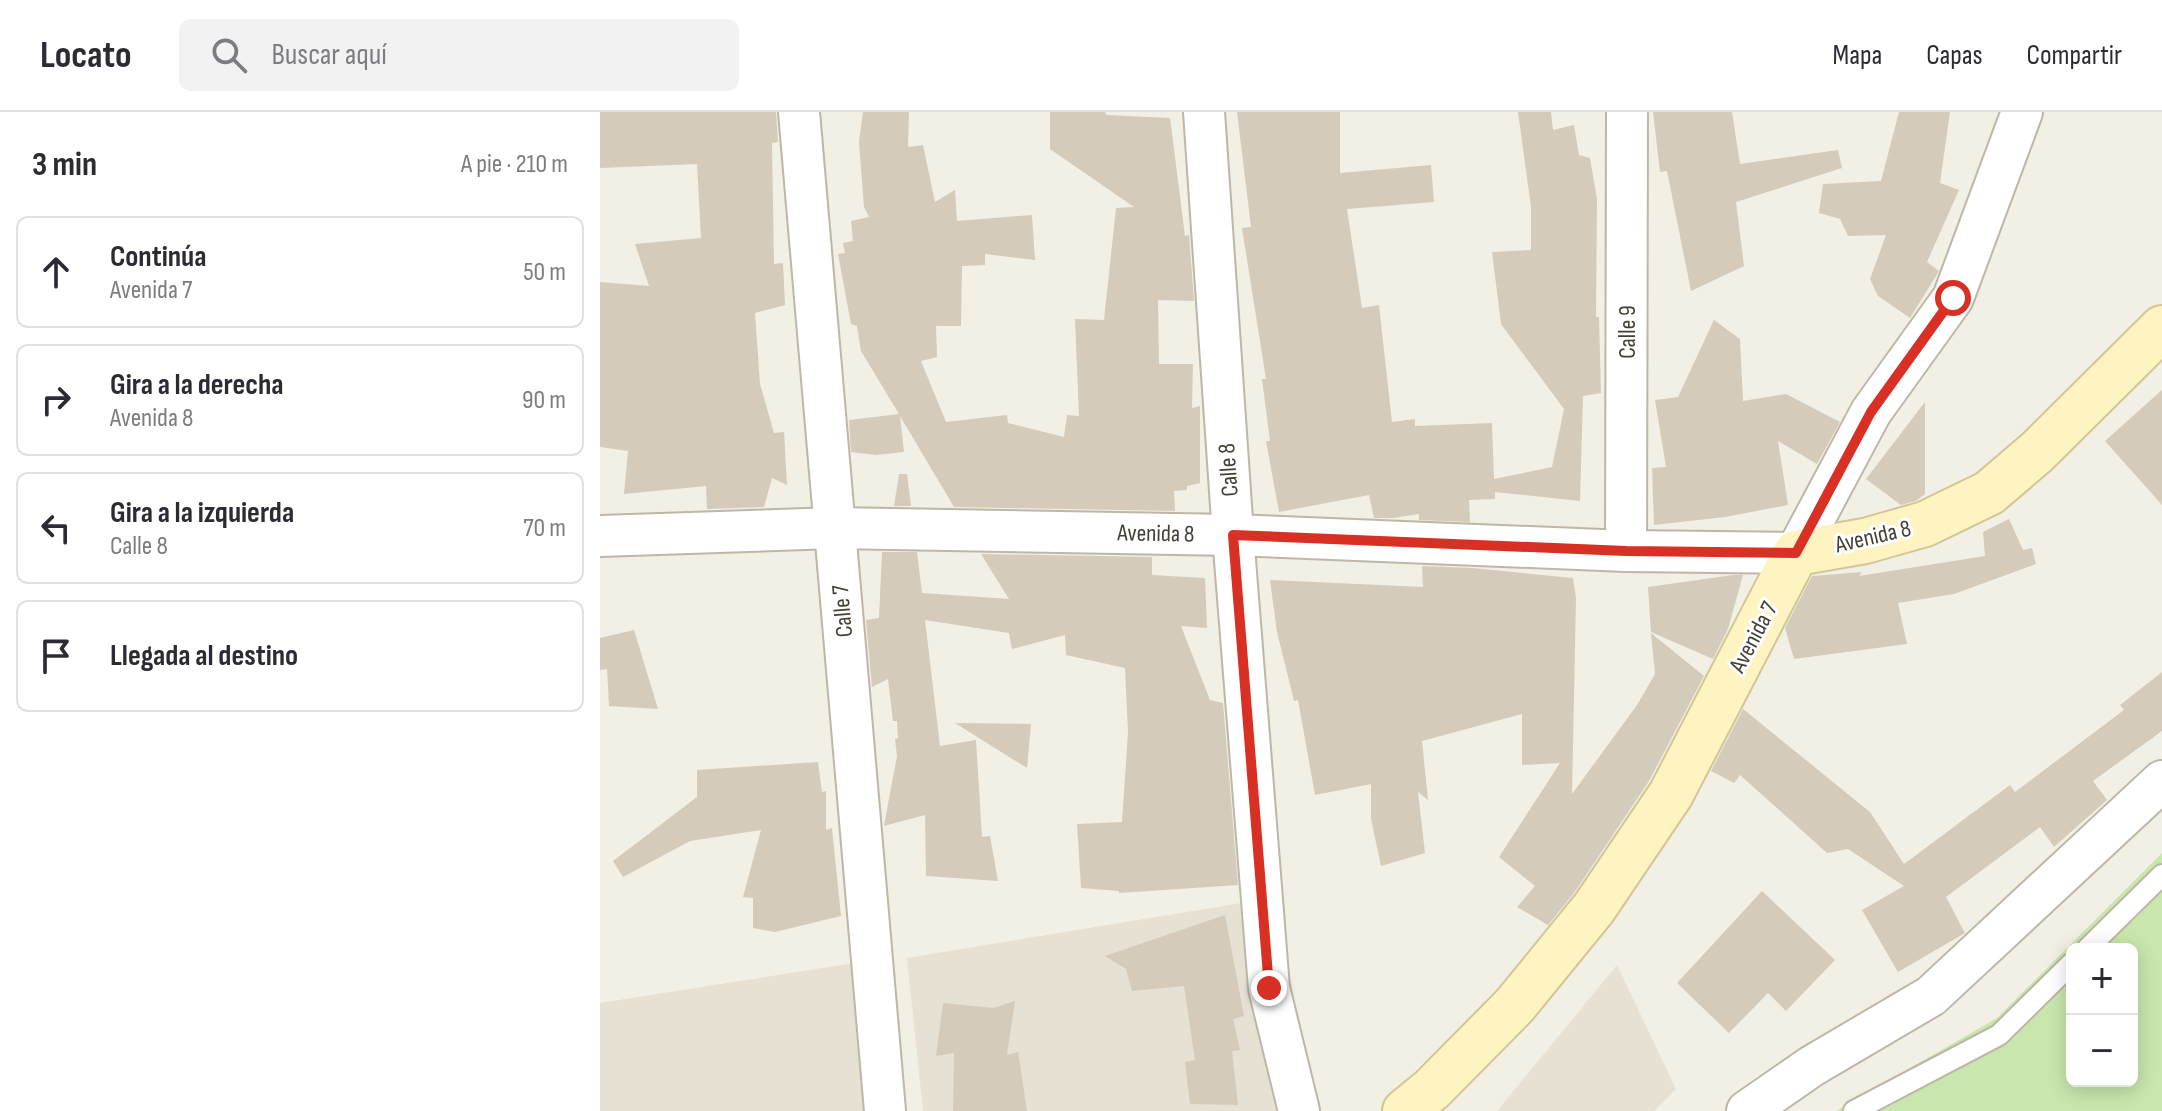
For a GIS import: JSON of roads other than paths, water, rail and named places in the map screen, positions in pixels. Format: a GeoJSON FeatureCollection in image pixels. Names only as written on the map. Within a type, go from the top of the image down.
{"type":"FeatureCollection","features":[{"type":"Feature","properties":{"kind":"street","name":"Calle 7"},"geometry":{"type":"LineString","coordinates":[[799,112],[885,1111]]}},
{"type":"Feature","properties":{"kind":"street","name":"Calle 8"},"geometry":{"type":"LineString","coordinates":[[1204,112],[1269,988],[1299,1111]]}},
{"type":"Feature","properties":{"kind":"street","name":"Calle 9"},"geometry":{"type":"LineString","coordinates":[[1626,551],[1627,112]]}},
{"type":"Feature","properties":{"kind":"street","name":"Avenida 7"},"geometry":{"type":"LineString","coordinates":[[1405,1111],[1432,1089],[1515,1005],[1594,908],[1671,794],[1871,412],[1953,298],[2022,112]]}},
{"type":"Feature","properties":{"kind":"street","name":"Avenida 8"},"geometry":{"type":"LineString","coordinates":[[600,536],[835,528],[1233,535],[1626,551],[1796,553],[1865,541],[1925,524],[1989,493],[2037,452],[2162,328]]}},
{"type":"Feature","properties":{"kind":"street"},"geometry":{"type":"LineString","coordinates":[[1747,1111],[1812,1066],[1931,996],[2162,781]]}},
{"type":"Feature","properties":{"kind":"lane"},"geometry":{"type":"LineString","coordinates":[[2093,943],[2162,875]]}},
{"type":"Feature","properties":{"kind":"lane"},"geometry":{"type":"LineString","coordinates":[[1854,1111],[1999,1035],[2066,969]]}}]}
